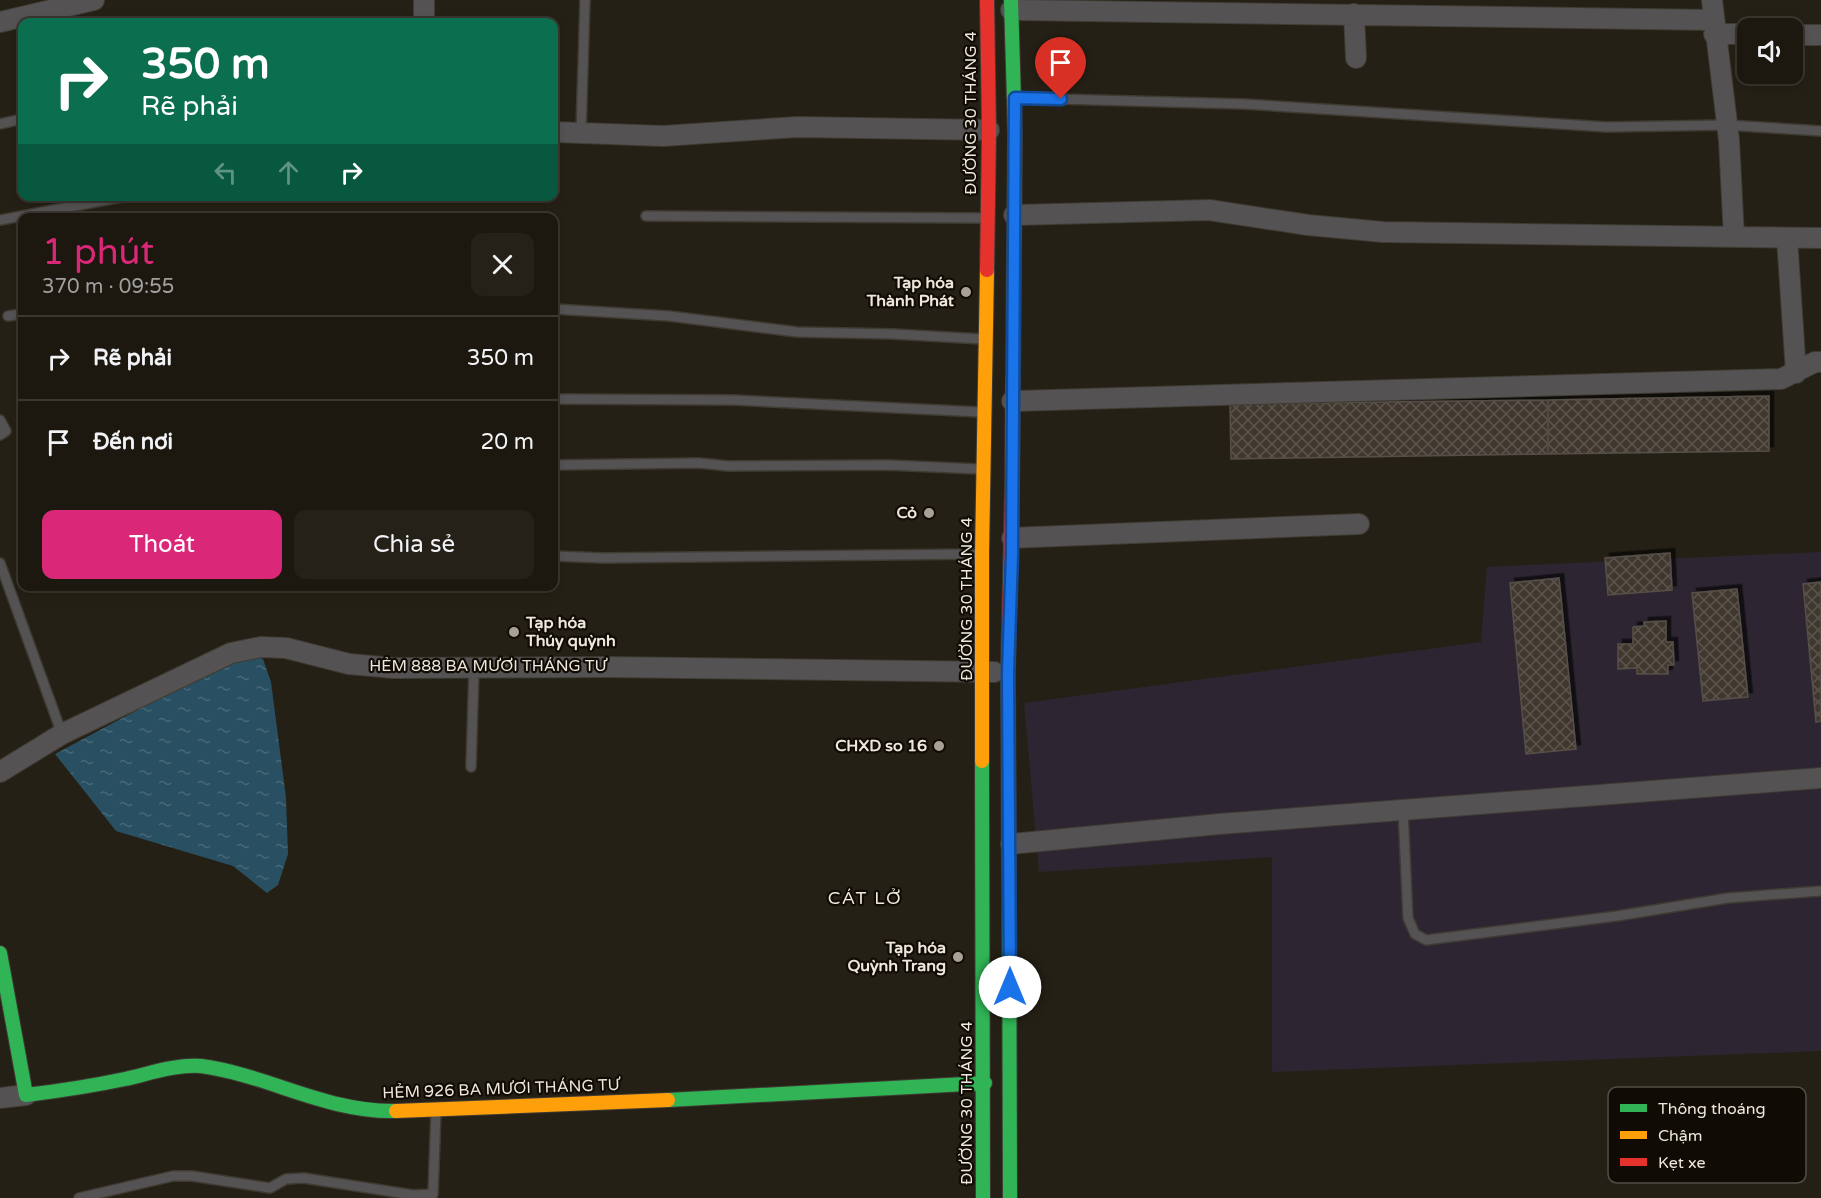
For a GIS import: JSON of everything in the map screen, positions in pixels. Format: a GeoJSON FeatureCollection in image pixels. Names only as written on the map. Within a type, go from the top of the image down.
{"type":"FeatureCollection","features":[{"type":"Feature","properties":{"kind":"main road","name":"ĐƯỜNG 30 THÁNG 4"},"geometry":{"type":"LineString","coordinates":[[983,1198],[985,1083],[982,554],[989,130],[987,0]]}},
{"type":"Feature","properties":{"kind":"main road"},"geometry":{"type":"LineString","coordinates":[[1010,1198],[1011,844],[1008,672],[1012,538],[1015,98],[1011,5]]}},
{"type":"Feature","properties":{"kind":"main road"},"geometry":{"type":"LineString","coordinates":[[987,218],[1014,215]]}},
{"type":"Feature","properties":{"kind":"main road"},"geometry":{"type":"LineString","coordinates":[[983,845],[1011,844]]}},
{"type":"Feature","properties":{"kind":"main road"},"geometry":{"type":"LineString","coordinates":[[0,953],[26,1095]]}},
{"type":"Feature","properties":{"kind":"main road","name":"HẺM 926 BA MƯƠI THÁNG TƯ"},"geometry":{"type":"LineString","coordinates":[[26,1095],[77,1089],[172,1069],[199,1066],[244,1075],[306,1096],[346,1106],[384,1111],[589,1104],[985,1083]]}},
{"type":"Feature","properties":{"kind":"street"},"geometry":{"type":"LineString","coordinates":[[0,22],[94,0]]}},
{"type":"Feature","properties":{"kind":"street"},"geometry":{"type":"LineString","coordinates":[[424,0],[424,18]]}},
{"type":"Feature","properties":{"kind":"street"},"geometry":{"type":"LineString","coordinates":[[1712,0],[1713,27],[1727,125],[1734,237]]}},
{"type":"Feature","properties":{"kind":"street"},"geometry":{"type":"LineString","coordinates":[[1011,5],[1713,27],[1737,32]]}},
{"type":"Feature","properties":{"kind":"street"},"geometry":{"type":"LineString","coordinates":[[1354,14],[1356,58]]}},
{"type":"Feature","properties":{"kind":"street"},"geometry":{"type":"LineString","coordinates":[[1803,35],[1821,36]]}},
{"type":"Feature","properties":{"kind":"street"},"geometry":{"type":"LineString","coordinates":[[558,132],[663,136],[797,127],[989,130]]}},
{"type":"Feature","properties":{"kind":"street"},"geometry":{"type":"LineString","coordinates":[[1014,215],[1209,210],[1308,225],[1383,232],[1821,238]]}},
{"type":"Feature","properties":{"kind":"street"},"geometry":{"type":"LineString","coordinates":[[1787,238],[1796,374]]}},
{"type":"Feature","properties":{"kind":"street"},"geometry":{"type":"LineString","coordinates":[[1012,401],[1770,380],[1782,379],[1796,374],[1815,362],[1821,362]]}},
{"type":"Feature","properties":{"kind":"street"},"geometry":{"type":"LineString","coordinates":[[1012,538],[1359,524]]}},
{"type":"Feature","properties":{"kind":"street","name":"HẺM 888 BA MƯƠI THÁNG TƯ"},"geometry":{"type":"LineString","coordinates":[[0,772],[62,734],[231,653],[261,647],[286,648],[349,664],[474,669],[606,667],[1008,672]]}},
{"type":"Feature","properties":{"kind":"street"},"geometry":{"type":"LineString","coordinates":[[1011,844],[1403,810],[1821,778]]}},
{"type":"Feature","properties":{"kind":"street"},"geometry":{"type":"LineString","coordinates":[[0,1098],[26,1095]]}},
{"type":"Feature","properties":{"kind":"lane"},"geometry":{"type":"LineString","coordinates":[[581,132],[585,0]]}},
{"type":"Feature","properties":{"kind":"lane"},"geometry":{"type":"LineString","coordinates":[[1015,98],[1244,104],[1607,127],[1727,125],[1821,131]]}},
{"type":"Feature","properties":{"kind":"lane"},"geometry":{"type":"LineString","coordinates":[[0,124],[18,120]]}},
{"type":"Feature","properties":{"kind":"lane"},"geometry":{"type":"LineString","coordinates":[[37,213],[101,201]]}},
{"type":"Feature","properties":{"kind":"lane"},"geometry":{"type":"LineString","coordinates":[[646,216],[987,218]]}},
{"type":"Feature","properties":{"kind":"lane"},"geometry":{"type":"LineString","coordinates":[[0,220],[18,217]]}},
{"type":"Feature","properties":{"kind":"lane"},"geometry":{"type":"LineString","coordinates":[[558,309],[669,316],[797,332],[985,339]]}},
{"type":"Feature","properties":{"kind":"lane"},"geometry":{"type":"LineString","coordinates":[[8,316],[18,315]]}},
{"type":"Feature","properties":{"kind":"lane"},"geometry":{"type":"LineString","coordinates":[[558,399],[733,400],[986,412]]}},
{"type":"Feature","properties":{"kind":"lane"},"geometry":{"type":"LineString","coordinates":[[0,420],[6,431],[0,435]]}},
{"type":"Feature","properties":{"kind":"lane"},"geometry":{"type":"LineString","coordinates":[[558,465],[699,463],[728,466],[888,465],[985,469]]}},
{"type":"Feature","properties":{"kind":"lane"},"geometry":{"type":"LineString","coordinates":[[558,556],[603,558],[982,554]]}},
{"type":"Feature","properties":{"kind":"lane"},"geometry":{"type":"LineString","coordinates":[[0,563],[62,734]]}},
{"type":"Feature","properties":{"kind":"lane"},"geometry":{"type":"LineString","coordinates":[[471,767],[474,669]]}},
{"type":"Feature","properties":{"kind":"lane"},"geometry":{"type":"LineString","coordinates":[[1403,810],[1408,918],[1415,934],[1426,939],[1617,916],[1728,898],[1821,891]]}},
{"type":"Feature","properties":{"kind":"lane"},"geometry":{"type":"LineString","coordinates":[[79,1198],[182,1176],[270,1188],[286,1179],[304,1178],[413,1197],[433,1194],[436,1109]]}},
{"type":"Feature","properties":{"kind":"shaded area"},"geometry":{"type":"Polygon","coordinates":[[[1821,552],[1821,1051],[1272,1072],[1272,857],[1039,872],[1024,703],[1481,642],[1487,567],[1821,552]]]}},
{"type":"Feature","properties":{"kind":"water"},"geometry":{"type":"Polygon","coordinates":[[[255,656],[263,659],[271,682],[286,798],[288,854],[278,885],[267,893],[233,866],[116,831],[55,754],[212,670],[255,656]]]}},
{"type":"Feature","properties":{"kind":"building"},"geometry":{"type":"Polygon","coordinates":[[[1769,396],[1769,451],[1548,454],[1548,400],[1769,396]]]}},
{"type":"Feature","properties":{"kind":"building"},"geometry":{"type":"Polygon","coordinates":[[[1548,400],[1548,454],[1231,459],[1230,404],[1548,400]]]}},
{"type":"Feature","properties":{"kind":"building"},"geometry":{"type":"Polygon","coordinates":[[[1670,553],[1672,590],[1608,595],[1605,558],[1670,553]]]}},
{"type":"Feature","properties":{"kind":"building"},"geometry":{"type":"Polygon","coordinates":[[[1559,578],[1576,749],[1526,754],[1510,583],[1559,578]]]}},
{"type":"Feature","properties":{"kind":"building"},"geometry":{"type":"Polygon","coordinates":[[[1821,582],[1821,721],[1816,722],[1803,584],[1821,582]]]}},
{"type":"Feature","properties":{"kind":"building"},"geometry":{"type":"Polygon","coordinates":[[[1737,589],[1748,697],[1703,701],[1692,593],[1737,589]]]}},
{"type":"Feature","properties":{"kind":"building"},"geometry":{"type":"Polygon","coordinates":[[[1666,621],[1666,642],[1673,642],[1674,665],[1668,665],[1668,674],[1637,674],[1637,668],[1618,669],[1618,644],[1633,644],[1633,627],[1644,626],[1644,622],[1666,621]]]}},
{"type":"Feature","properties":{"kind":"traffic: fast"},"geometry":{"type":"LineString","coordinates":[[1011,0],[1015,135]]}},
{"type":"Feature","properties":{"kind":"traffic: fast"},"geometry":{"type":"LineString","coordinates":[[982,761],[983,1198]]}},
{"type":"Feature","properties":{"kind":"traffic: fast"},"geometry":{"type":"LineString","coordinates":[[1009,884],[1010,1198]]}},
{"type":"Feature","properties":{"kind":"traffic: fast"},"geometry":{"type":"LineString","coordinates":[[0,953],[26,1095],[100,1084],[172,1068],[201,1066],[250,1077],[346,1106],[396,1111]]}},
{"type":"Feature","properties":{"kind":"traffic: fast"},"geometry":{"type":"LineString","coordinates":[[668,1100],[985,1083]]}},
{"type":"Feature","properties":{"kind":"traffic: slow"},"geometry":{"type":"LineString","coordinates":[[1012,490],[1015,135]]}},
{"type":"Feature","properties":{"kind":"traffic: slow"},"geometry":{"type":"LineString","coordinates":[[982,761],[982,554],[987,270]]}},
{"type":"Feature","properties":{"kind":"traffic: slow"},"geometry":{"type":"LineString","coordinates":[[396,1111],[668,1100]]}},
{"type":"Feature","properties":{"kind":"traffic: jam"},"geometry":{"type":"LineString","coordinates":[[987,0],[989,130],[987,270]]}},
{"type":"Feature","properties":{"kind":"traffic: jam"},"geometry":{"type":"LineString","coordinates":[[1009,884],[1008,672],[1012,490]]}},
{"type":"Feature","properties":{"kind":"place","name":"Tạp hóa Thành Phát"},"geometry":{"type":"Point","coordinates":[966,292]}},
{"type":"Feature","properties":{"kind":"place","name":"Cỏ"},"geometry":{"type":"Point","coordinates":[929,513]}},
{"type":"Feature","properties":{"kind":"place","name":"Tạp hóa Thúy quỳnh"},"geometry":{"type":"Point","coordinates":[514,632]}},
{"type":"Feature","properties":{"kind":"place","name":"CHXD so 16"},"geometry":{"type":"Point","coordinates":[939,746]}},
{"type":"Feature","properties":{"kind":"place","name":"Tạp hóa Quỳnh Trang"},"geometry":{"type":"Point","coordinates":[958,957]}},
{"type":"Feature","properties":{"kind":"district","name":"CÁT LỞ"},"geometry":{"type":"Point","coordinates":[865,898]}},
{"type":"Feature","properties":{"kind":"route"},"geometry":{"type":"LineString","coordinates":[[1010,987],[1011,844],[1008,672],[1012,554],[1015,98],[1061,99]]}}]}
